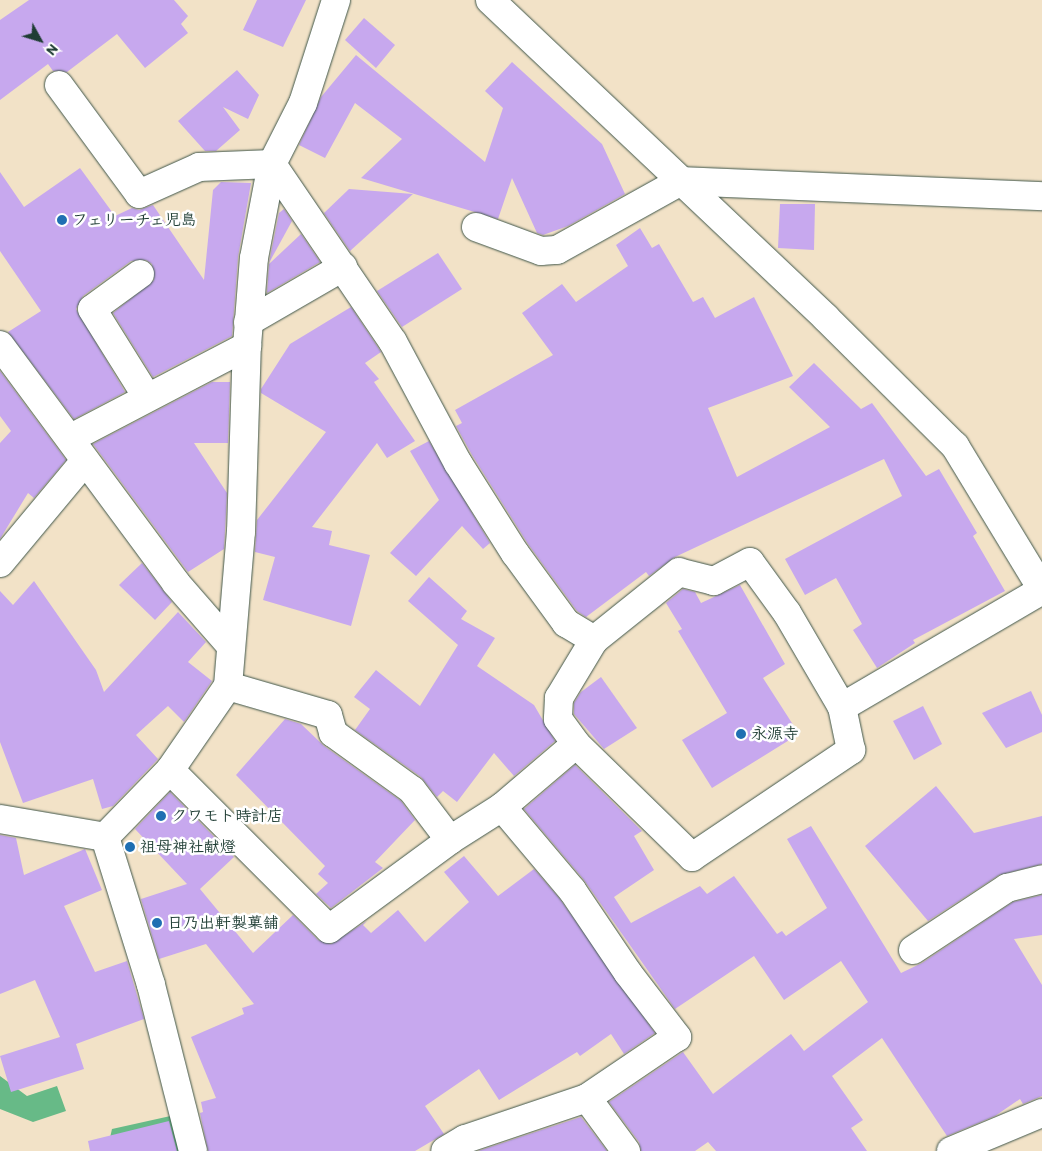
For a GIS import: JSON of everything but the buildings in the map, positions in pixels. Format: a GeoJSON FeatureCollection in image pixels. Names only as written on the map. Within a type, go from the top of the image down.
{"type":"FeatureCollection","features":[{"type":"Feature","properties":{"kind":"street"},"geometry":{"type":"LineString","coordinates":[[105,837],[170,770],[228,686],[241,532],[247,334],[254,258],[272,164],[302,103],[336,0]]}},
{"type":"Feature","properties":{"kind":"street"},"geometry":{"type":"LineString","coordinates":[[490,0],[681,181],[955,446],[1042,590],[842,707]]}},
{"type":"Feature","properties":{"kind":"street"},"geometry":{"type":"LineString","coordinates":[[60,85],[139,194],[199,167],[272,164]]}},
{"type":"Feature","properties":{"kind":"street"},"geometry":{"type":"LineString","coordinates":[[272,164],[393,342],[458,463],[515,553],[566,622],[594,640]]}},
{"type":"Feature","properties":{"kind":"street"},"geometry":{"type":"LineString","coordinates":[[476,227],[541,250],[557,250],[681,181],[1042,196]]}},
{"type":"Feature","properties":{"kind":"street"},"geometry":{"type":"LineString","coordinates":[[71,438],[147,397],[247,334],[343,267]]}},
{"type":"Feature","properties":{"kind":"street"},"geometry":{"type":"LineString","coordinates":[[140,274],[92,310],[147,397]]}},
{"type":"Feature","properties":{"kind":"street"},"geometry":{"type":"LineString","coordinates":[[0,345],[71,438],[176,583],[230,645]]}},
{"type":"Feature","properties":{"kind":"street"},"geometry":{"type":"LineString","coordinates":[[0,563],[86,461]]}},
{"type":"Feature","properties":{"kind":"street"},"geometry":{"type":"LineString","coordinates":[[750,562],[786,613],[842,707],[851,750],[692,857],[576,744],[558,719],[559,698],[594,640],[680,572],[714,582],[750,562]]}},
{"type":"Feature","properties":{"kind":"street"},"geometry":{"type":"LineString","coordinates":[[228,686],[328,715],[333,733],[412,790],[450,840]]}},
{"type":"Feature","properties":{"kind":"street"},"geometry":{"type":"LineString","coordinates":[[170,770],[329,929],[450,840],[502,807],[576,744]]}},
{"type":"Feature","properties":{"kind":"street"},"geometry":{"type":"LineString","coordinates":[[445,1151],[465,1138],[587,1098],[677,1038],[628,974],[572,890],[502,807]]}},
{"type":"Feature","properties":{"kind":"street"},"geometry":{"type":"LineString","coordinates":[[2,816],[105,837]]}},
{"type":"Feature","properties":{"kind":"street"},"geometry":{"type":"LineString","coordinates":[[105,837],[151,985],[193,1151]]}},
{"type":"Feature","properties":{"kind":"street"},"geometry":{"type":"LineString","coordinates":[[913,950],[1007,888],[1042,879]]}},
{"type":"Feature","properties":{"kind":"street"},"geometry":{"type":"LineString","coordinates":[[587,1098],[626,1151]]}},
{"type":"Feature","properties":{"kind":"street"},"geometry":{"type":"LineString","coordinates":[[952,1151],[1042,1114]]}},
{"type":"Feature","properties":{"kind":"green space"},"geometry":{"type":"Polygon","coordinates":[[[0,1076],[27,1096],[57,1086],[66,1111],[33,1122],[0,1109],[0,1076]]]}},
{"type":"Feature","properties":{"kind":"green space"},"geometry":{"type":"Polygon","coordinates":[[[175,1115],[184,1151],[107,1151],[112,1129],[175,1115]]]}},
{"type":"Feature","properties":{"kind":"place","name":"フェリーチェ児島"},"geometry":{"type":"Point","coordinates":[62,220]}},
{"type":"Feature","properties":{"kind":"place","name":"永源寺"},"geometry":{"type":"Point","coordinates":[741,734]}},
{"type":"Feature","properties":{"kind":"place","name":"クワモト時計店"},"geometry":{"type":"Point","coordinates":[161,816]}},
{"type":"Feature","properties":{"kind":"place","name":"祖母神社献燈"},"geometry":{"type":"Point","coordinates":[130,847]}},
{"type":"Feature","properties":{"kind":"place","name":"日乃出軒製菓舗"},"geometry":{"type":"Point","coordinates":[157,923]}}]}
